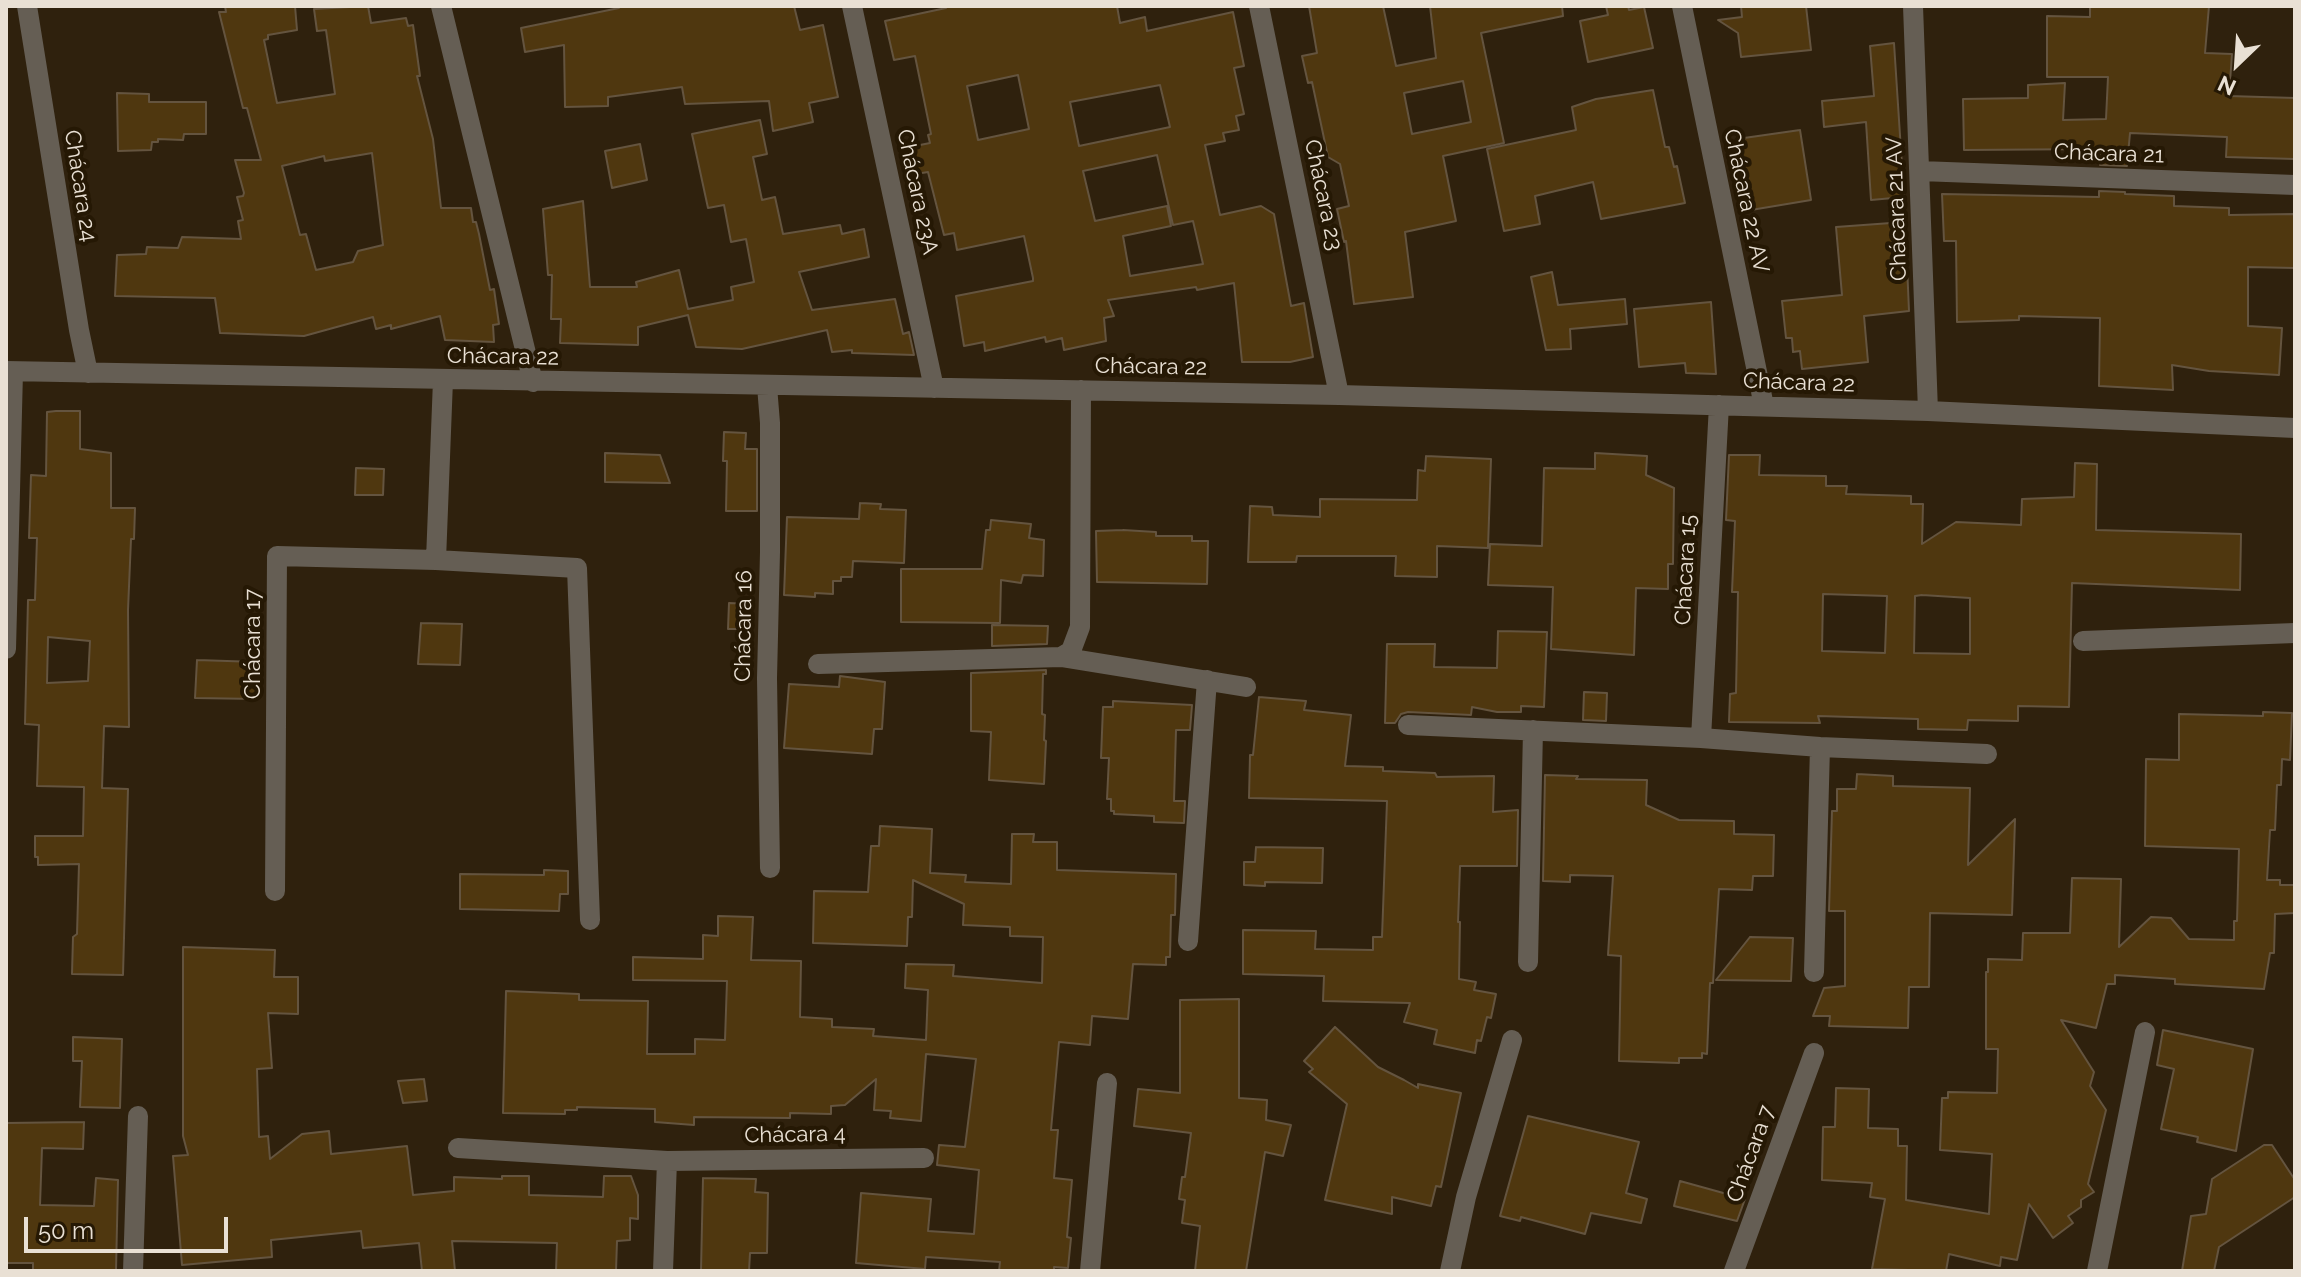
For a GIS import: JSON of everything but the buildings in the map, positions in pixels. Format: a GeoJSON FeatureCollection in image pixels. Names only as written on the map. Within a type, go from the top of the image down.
{"type":"FeatureCollection","features":[{"type":"Feature","properties":{"kind":"street","name":"Chácara 24"},"geometry":{"type":"LineString","coordinates":[[27,6],[88,373]]}},
{"type":"Feature","properties":{"kind":"street"},"geometry":{"type":"LineString","coordinates":[[441,6],[533,382]]}},
{"type":"Feature","properties":{"kind":"street","name":"Chácara 23A"},"geometry":{"type":"LineString","coordinates":[[852,6],[934,388]]}},
{"type":"Feature","properties":{"kind":"street","name":"Chácara 23"},"geometry":{"type":"LineString","coordinates":[[1259,6],[1339,395]]}},
{"type":"Feature","properties":{"kind":"street","name":"Chácara 22 AV"},"geometry":{"type":"LineString","coordinates":[[1682,6],[1764,406]]}},
{"type":"Feature","properties":{"kind":"street","name":"Chácara 21 AV"},"geometry":{"type":"LineString","coordinates":[[1913,6],[1928,411]]}},
{"type":"Feature","properties":{"kind":"street","name":"Chácara 21"},"geometry":{"type":"LineString","coordinates":[[1920,171],[2295,185]]}},
{"type":"Feature","properties":{"kind":"street","name":"Chácara 22"},"geometry":{"type":"LineString","coordinates":[[10,372],[1339,395],[1928,411],[2295,428]]}},
{"type":"Feature","properties":{"kind":"street"},"geometry":{"type":"LineString","coordinates":[[6,649],[10,372]]}},
{"type":"Feature","properties":{"kind":"street"},"geometry":{"type":"LineString","coordinates":[[436,560],[443,380]]}},
{"type":"Feature","properties":{"kind":"street","name":"Chácara 16"},"geometry":{"type":"LineString","coordinates":[[767,386],[770,423],[767,678],[770,868]]}},
{"type":"Feature","properties":{"kind":"street"},"geometry":{"type":"LineString","coordinates":[[1061,657],[1071,651],[1080,627],[1081,390]]}},
{"type":"Feature","properties":{"kind":"street","name":"Chácara 15"},"geometry":{"type":"LineString","coordinates":[[1701,738],[1719,405]]}},
{"type":"Feature","properties":{"kind":"street","name":"Chácara 17"},"geometry":{"type":"LineString","coordinates":[[275,891],[277,556],[577,568],[590,920]]}},
{"type":"Feature","properties":{"kind":"street"},"geometry":{"type":"LineString","coordinates":[[2083,641],[2295,633]]}},
{"type":"Feature","properties":{"kind":"street"},"geometry":{"type":"LineString","coordinates":[[818,664],[1061,657],[1246,687]]}},
{"type":"Feature","properties":{"kind":"street"},"geometry":{"type":"LineString","coordinates":[[1188,941],[1207,680]]}},
{"type":"Feature","properties":{"kind":"street"},"geometry":{"type":"LineString","coordinates":[[1408,725],[1987,754]]}},
{"type":"Feature","properties":{"kind":"street"},"geometry":{"type":"LineString","coordinates":[[1528,962],[1533,730]]}},
{"type":"Feature","properties":{"kind":"street"},"geometry":{"type":"LineString","coordinates":[[1814,972],[1820,747]]}},
{"type":"Feature","properties":{"kind":"street"},"geometry":{"type":"LineString","coordinates":[[2097,1271],[2145,1032]]}},
{"type":"Feature","properties":{"kind":"street"},"geometry":{"type":"LineString","coordinates":[[1450,1271],[1466,1197],[1512,1040]]}},
{"type":"Feature","properties":{"kind":"street","name":"Chácara 7"},"geometry":{"type":"LineString","coordinates":[[1734,1271],[1814,1053]]}},
{"type":"Feature","properties":{"kind":"street"},"geometry":{"type":"LineString","coordinates":[[1090,1271],[1107,1083]]}},
{"type":"Feature","properties":{"kind":"street"},"geometry":{"type":"LineString","coordinates":[[133,1271],[138,1116]]}},
{"type":"Feature","properties":{"kind":"street","name":"Chácara 4"},"geometry":{"type":"LineString","coordinates":[[458,1148],[667,1161],[924,1158]]}},
{"type":"Feature","properties":{"kind":"street"},"geometry":{"type":"LineString","coordinates":[[663,1271],[667,1161]]}}]}
